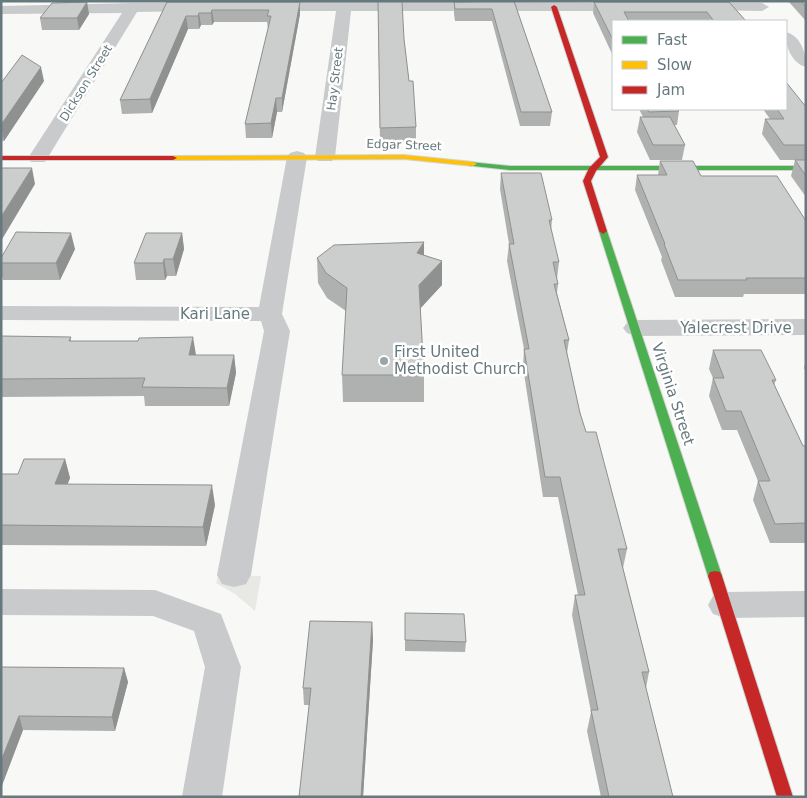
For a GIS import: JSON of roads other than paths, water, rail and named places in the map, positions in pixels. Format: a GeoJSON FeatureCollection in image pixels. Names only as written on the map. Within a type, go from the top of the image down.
{"type":"FeatureCollection","features":[{"type":"Feature","properties":{"kind":"street"},"geometry":{"type":"LineString","coordinates":[[248,7],[344,4],[643,7]]}},
{"type":"Feature","properties":{"kind":"street","name":"Hay Street"},"geometry":{"type":"LineString","coordinates":[[325,157],[344,4]]}},
{"type":"Feature","properties":{"kind":"street"},"geometry":{"type":"LineString","coordinates":[[683,7],[760,4],[773,20]]}},
{"type":"Feature","properties":{"kind":"street"},"geometry":{"type":"LineString","coordinates":[[7,7],[220,7]]}},
{"type":"Feature","properties":{"kind":"street","name":"Dickson Street"},"geometry":{"type":"LineString","coordinates":[[38,158],[133,7]]}},
{"type":"Feature","properties":{"kind":"street","name":"Virginia Street"},"geometry":{"type":"LineString","coordinates":[[554,7],[604,157],[592,168],[586,181],[587,186],[636,328],[785,797]]}},
{"type":"Feature","properties":{"kind":"street"},"geometry":{"type":"LineString","coordinates":[[787,38],[803,56]]}},
{"type":"Feature","properties":{"kind":"street","name":"Kari Lane"},"geometry":{"type":"LineString","coordinates":[[1,313],[270,314],[297,157]]}},
{"type":"Feature","properties":{"kind":"street","name":"Edgar Street"},"geometry":{"type":"LineString","coordinates":[[1,158],[434,158],[510,168],[806,168]]}},
{"type":"Feature","properties":{"kind":"street"},"geometry":{"type":"LineString","coordinates":[[234,575],[277,331],[270,314]]}},
{"type":"Feature","properties":{"kind":"street","name":"Yalecrest Drive"},"geometry":{"type":"LineString","coordinates":[[636,328],[806,327]]}},
{"type":"Feature","properties":{"kind":"street"},"geometry":{"type":"LineString","coordinates":[[1,602],[155,603],[209,623],[223,667],[202,797]]}},
{"type":"Feature","properties":{"kind":"street"},"geometry":{"type":"LineString","coordinates":[[725,605],[806,604]]}},
{"type":"Feature","properties":{"kind":"place","name":"First United Methodist Church"},"geometry":{"type":"Point","coordinates":[384,361]}}]}
